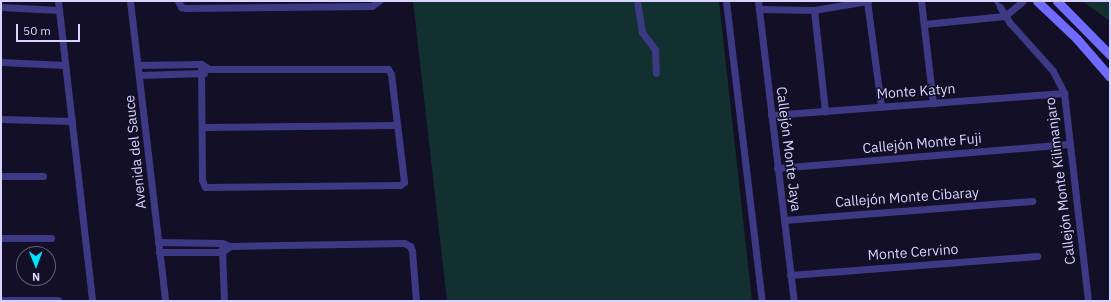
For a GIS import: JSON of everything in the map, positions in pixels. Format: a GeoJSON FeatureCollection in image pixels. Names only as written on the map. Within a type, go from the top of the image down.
{"type":"FeatureCollection","features":[{"type":"Feature","properties":{"kind":"street"},"geometry":{"type":"LineString","coordinates":[[58,1],[92,301]]}},
{"type":"Feature","properties":{"kind":"street","name":"Avenida del Sauce"},"geometry":{"type":"LineString","coordinates":[[130,1],[140,75],[165,301]]}},
{"type":"Feature","properties":{"kind":"street"},"geometry":{"type":"LineString","coordinates":[[180,4],[372,6],[379,1]]}},
{"type":"Feature","properties":{"kind":"street"},"geometry":{"type":"LineString","coordinates":[[638,1],[642,32],[655,49],[656,73]]}},
{"type":"Feature","properties":{"kind":"street"},"geometry":{"type":"LineString","coordinates":[[726,1],[762,301]]}},
{"type":"Feature","properties":{"kind":"street","name":"Callejón Monte Jaya"},"geometry":{"type":"LineString","coordinates":[[758,1],[794,301]]}},
{"type":"Feature","properties":{"kind":"street"},"geometry":{"type":"LineString","coordinates":[[759,9],[814,10],[867,1],[880,106]]}},
{"type":"Feature","properties":{"kind":"street"},"geometry":{"type":"LineString","coordinates":[[921,1],[933,103]]}},
{"type":"Feature","properties":{"kind":"street"},"geometry":{"type":"LineString","coordinates":[[924,24],[993,19],[1005,16],[1023,1]]}},
{"type":"Feature","properties":{"kind":"street"},"geometry":{"type":"LineString","coordinates":[[1037,1],[1077,39],[1110,77]]}},
{"type":"Feature","properties":{"kind":"street"},"geometry":{"type":"LineString","coordinates":[[1057,1],[1110,55]]}},
{"type":"Feature","properties":{"kind":"street"},"geometry":{"type":"LineString","coordinates":[[993,19],[1000,3]]}},
{"type":"Feature","properties":{"kind":"street","name":"Callejón Monte Kilimanjaro"},"geometry":{"type":"LineString","coordinates":[[1000,3],[1005,16],[1053,71],[1064,93],[1088,301]]}},
{"type":"Feature","properties":{"kind":"street"},"geometry":{"type":"LineString","coordinates":[[1,7],[59,10]]}},
{"type":"Feature","properties":{"kind":"street"},"geometry":{"type":"LineString","coordinates":[[814,10],[825,111]]}},
{"type":"Feature","properties":{"kind":"street"},"geometry":{"type":"LineString","coordinates":[[1,62],[65,65]]}},
{"type":"Feature","properties":{"kind":"street"},"geometry":{"type":"LineString","coordinates":[[138,65],[201,64],[209,69],[388,69],[402,184],[204,185],[201,64]]}},
{"type":"Feature","properties":{"kind":"street"},"geometry":{"type":"LineString","coordinates":[[140,75],[202,75],[209,69]]}},
{"type":"Feature","properties":{"kind":"street","name":"Monte Katyn"},"geometry":{"type":"LineString","coordinates":[[771,114],[1064,93]]}},
{"type":"Feature","properties":{"kind":"street"},"geometry":{"type":"LineString","coordinates":[[1,119],[72,121]]}},
{"type":"Feature","properties":{"kind":"street"},"geometry":{"type":"LineString","coordinates":[[203,127],[396,125]]}},
{"type":"Feature","properties":{"kind":"street","name":"Callejón Monte Fuji"},"geometry":{"type":"LineString","coordinates":[[777,168],[1069,144]]}},
{"type":"Feature","properties":{"kind":"street"},"geometry":{"type":"LineString","coordinates":[[1,176],[43,176]]}},
{"type":"Feature","properties":{"kind":"street","name":"Callejón Monte Cibaray"},"geometry":{"type":"LineString","coordinates":[[784,220],[1032,201]]}},
{"type":"Feature","properties":{"kind":"street"},"geometry":{"type":"LineString","coordinates":[[1,238],[51,238]]}},
{"type":"Feature","properties":{"kind":"street"},"geometry":{"type":"LineString","coordinates":[[158,242],[222,243],[230,246],[404,243],[410,246],[416,301]]}},
{"type":"Feature","properties":{"kind":"street"},"geometry":{"type":"LineString","coordinates":[[222,243],[224,301]]}},
{"type":"Feature","properties":{"kind":"street"},"geometry":{"type":"LineString","coordinates":[[159,252],[222,252],[230,246]]}},
{"type":"Feature","properties":{"kind":"street","name":"Monte Cervino"},"geometry":{"type":"LineString","coordinates":[[790,275],[1037,256]]}},
{"type":"Feature","properties":{"kind":"street"},"geometry":{"type":"LineString","coordinates":[[1,300],[58,300]]}},
{"type":"Feature","properties":{"kind":"green space"},"geometry":{"type":"Polygon","coordinates":[[[413,1],[719,1],[752,301],[447,301],[413,1]]]}},
{"type":"Feature","properties":{"kind":"green space"},"geometry":{"type":"Polygon","coordinates":[[[1082,1],[1110,1],[1110,21],[1082,1]]]}}]}
